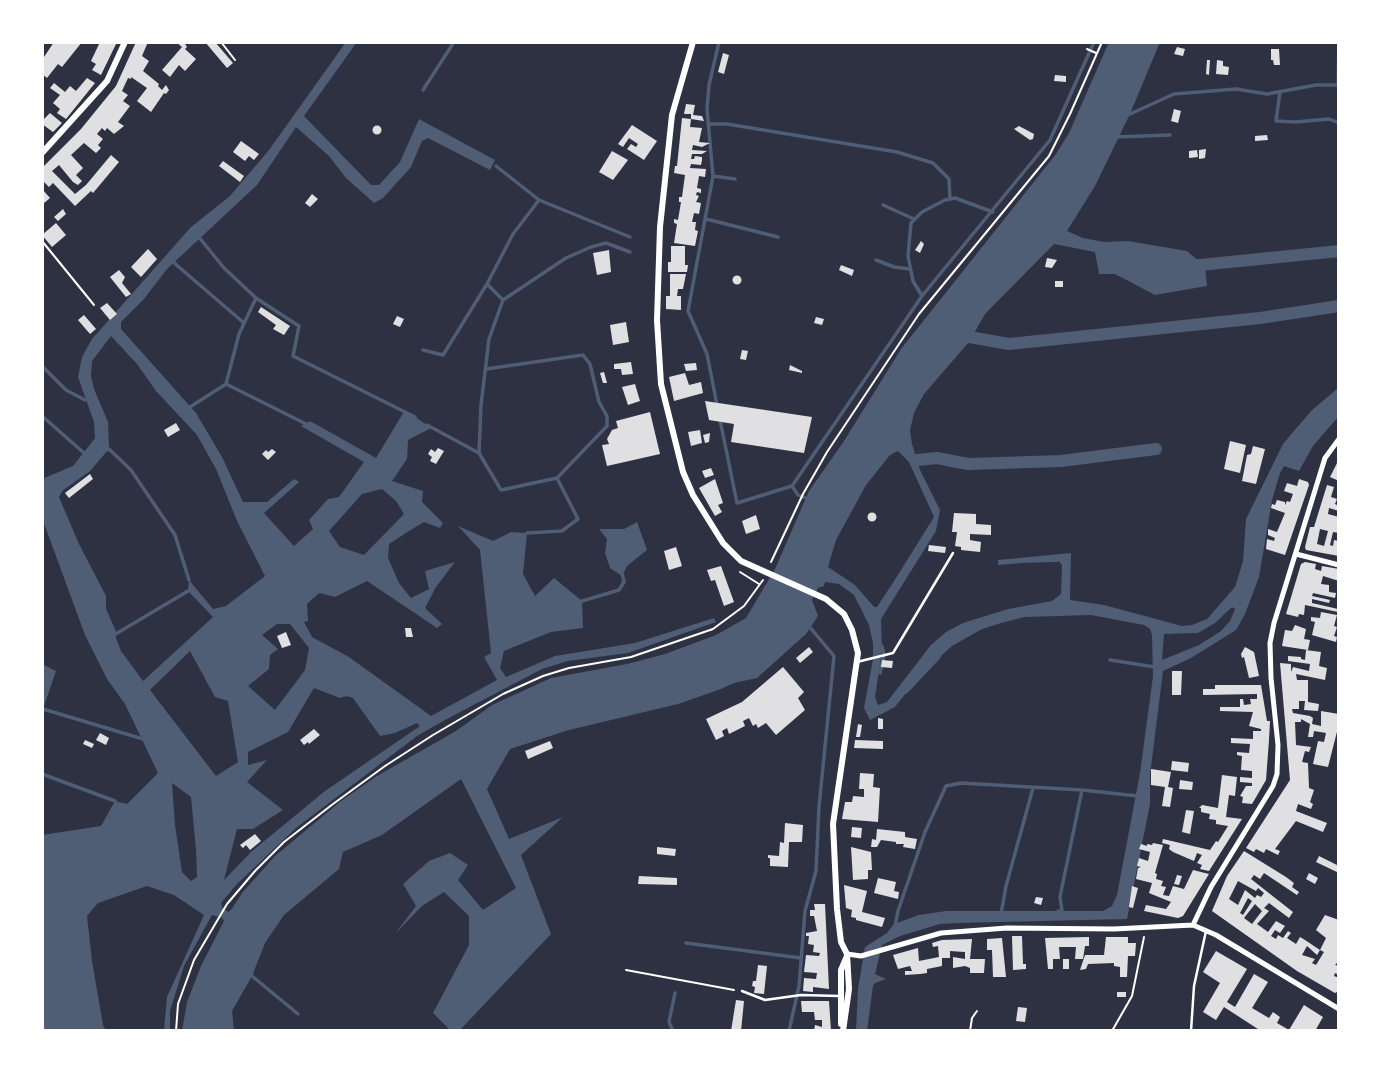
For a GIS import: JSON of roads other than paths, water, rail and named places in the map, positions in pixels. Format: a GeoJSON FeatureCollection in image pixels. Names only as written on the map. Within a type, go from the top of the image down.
{"type":"FeatureCollection","features":[{"type":"Feature","properties":{"kind":"street"},"geometry":{"type":"LineString","coordinates":[[42,153],[107,81],[125,42]]}},
{"type":"Feature","properties":{"kind":"street"},"geometry":{"type":"LineString","coordinates":[[693,42],[677,94],[666,166],[658,263],[658,364],[678,458],[693,495],[723,543],[741,561],[827,599],[844,614],[852,630],[858,653],[833,824],[836,902],[841,942],[847,954],[849,989],[842,1031]]}},
{"type":"Feature","properties":{"kind":"street"},"geometry":{"type":"LineString","coordinates":[[1193,925],[1273,786],[1277,774],[1278,745],[1270,643],[1287,576],[1325,458],[1339,439]]}},
{"type":"Feature","properties":{"kind":"street"},"geometry":{"type":"LineString","coordinates":[[1296,554],[1339,565]]}},
{"type":"Feature","properties":{"kind":"street"},"geometry":{"type":"LineString","coordinates":[[847,954],[861,956],[941,933],[1007,928],[1193,925],[1339,1009]]}},
{"type":"Feature","properties":{"kind":"street"},"geometry":{"type":"LineString","coordinates":[[842,1031],[839,996],[841,970],[847,954]]}},
{"type":"Feature","properties":{"kind":"lane"},"geometry":{"type":"LineString","coordinates":[[857,662],[893,653],[953,553]]}},
{"type":"Feature","properties":{"kind":"lane"},"geometry":{"type":"LineString","coordinates":[[1191,1031],[1194,986],[1206,931]]}},
{"type":"Feature","properties":{"kind":"lane"},"geometry":{"type":"LineString","coordinates":[[742,992],[765,1000],[801,995],[839,996]]}},
{"type":"Feature","properties":{"kind":"water"},"geometry":{"type":"Polygon","coordinates":[[[346,42],[357,42],[304,116],[371,185],[379,185],[400,162],[419,119],[495,160],[490,170],[428,138],[422,141],[411,167],[383,198],[374,203],[346,178],[329,156],[296,127],[257,185],[167,269],[144,299],[121,322],[121,329],[196,413],[222,457],[243,502],[267,502],[294,479],[299,482],[264,513],[294,546],[313,529],[309,520],[328,499],[339,497],[364,462],[301,426],[310,421],[376,458],[405,410],[431,428],[408,440],[407,459],[392,481],[423,491],[422,502],[443,523],[440,528],[424,522],[409,531],[389,544],[388,558],[399,583],[411,598],[429,589],[425,571],[455,562],[436,587],[425,608],[442,624],[437,628],[367,581],[335,597],[319,593],[307,604],[308,621],[304,622],[312,637],[349,657],[431,716],[497,680],[484,657],[491,653],[480,550],[458,526],[493,541],[511,532],[527,533],[523,574],[535,596],[554,578],[582,601],[583,628],[551,632],[504,651],[500,668],[506,677],[555,656],[635,643],[714,618],[716,622],[628,653],[568,661],[542,669],[417,736],[296,828],[237,884],[221,903],[228,912],[275,856],[341,801],[377,776],[456,731],[492,705],[551,678],[665,654],[716,635],[746,618],[775,569],[809,491],[844,441],[901,349],[1056,154],[1069,133],[1109,42],[1160,42],[1130,114],[1095,186],[1067,231],[1083,238],[1104,242],[1128,241],[1187,251],[1205,266],[1207,286],[1155,295],[1115,274],[1099,274],[1095,252],[1054,244],[985,314],[969,342],[924,394],[914,413],[910,430],[912,444],[920,470],[940,510],[936,531],[881,619],[882,650],[875,697],[878,705],[887,702],[931,645],[946,632],[963,623],[1008,609],[1052,601],[1061,594],[1062,565],[1058,560],[998,565],[998,560],[1071,553],[1070,600],[1104,605],[1182,626],[1207,619],[1235,587],[1243,561],[1246,519],[1283,444],[1311,411],[1339,387],[1339,416],[1313,446],[1299,471],[1284,466],[1280,473],[1272,500],[1259,577],[1236,630],[1191,658],[1163,671],[1150,775],[1150,804],[1127,919],[940,924],[900,936],[882,945],[875,974],[886,979],[873,986],[867,1031],[856,1031],[858,989],[865,947],[887,933],[894,924],[919,915],[946,911],[1103,911],[1112,906],[1117,895],[1140,773],[1153,676],[1152,635],[1150,629],[1144,625],[1091,615],[1025,617],[1001,623],[982,629],[952,646],[921,674],[895,707],[870,720],[864,708],[873,659],[869,625],[854,595],[839,584],[825,582],[824,586],[818,588],[812,600],[818,616],[806,634],[757,678],[734,683],[678,704],[569,730],[510,749],[487,789],[509,839],[563,817],[521,855],[551,934],[459,1031],[451,1031],[433,1013],[469,945],[469,916],[444,892],[422,906],[395,934],[416,906],[403,884],[429,861],[450,853],[468,865],[458,880],[483,910],[516,888],[461,779],[382,835],[343,852],[339,869],[284,915],[265,943],[252,976],[232,1011],[234,1031],[182,1031],[187,1002],[201,966],[224,921],[212,915],[184,966],[170,1011],[170,1031],[164,1031],[167,997],[204,915],[174,895],[147,886],[98,903],[87,916],[92,961],[106,1031],[42,1031],[42,835],[101,826],[115,801],[127,804],[158,773],[125,704],[107,679],[85,635],[42,518],[42,479],[73,466],[95,438],[94,422],[78,377],[82,357],[92,339],[191,227],[230,196],[269,150],[346,42]],[[111,336],[92,361],[91,376],[108,422],[109,449],[90,471],[62,491],[59,497],[106,596],[106,609],[121,651],[143,681],[213,617],[188,591],[189,580],[213,609],[226,606],[265,576],[237,521],[216,469],[197,435],[111,336]],[[898,451],[890,455],[866,485],[836,540],[828,567],[855,585],[874,607],[877,607],[934,517],[909,462],[898,451]],[[382,489],[362,494],[329,531],[340,547],[364,555],[404,514],[396,501],[382,489]],[[1232,607],[1215,623],[1198,633],[1164,634],[1162,660],[1199,645],[1221,631],[1230,621],[1235,609],[1232,607]],[[277,624],[262,635],[278,649],[270,655],[269,669],[248,686],[275,710],[305,670],[309,648],[290,624],[277,624]],[[190,651],[150,690],[216,776],[238,762],[228,701],[215,697],[190,651]],[[314,688],[288,732],[248,752],[248,765],[267,760],[247,782],[283,810],[253,829],[237,829],[224,880],[251,852],[325,791],[420,726],[417,723],[395,733],[380,736],[353,698],[340,698],[314,688]],[[172,783],[175,825],[182,872],[191,881],[197,877],[191,797],[172,783]]]}},
{"type":"Feature","properties":{"kind":"water"},"geometry":{"type":"Polygon","coordinates":[[[637,522],[647,550],[627,566],[622,576],[610,568],[605,553],[607,539],[599,529],[624,529],[637,522]]]}},
{"type":"Feature","properties":{"kind":"water"},"geometry":{"type":"Polygon","coordinates":[[[42,664],[56,671],[43,709],[42,709],[42,664]]]}},
{"type":"Feature","properties":{"kind":"waterway"},"geometry":{"type":"LineString","coordinates":[[423,90],[454,42]]}},
{"type":"Feature","properties":{"kind":"waterway"},"geometry":{"type":"LineString","coordinates":[[717,405],[707,354],[688,311],[713,176],[707,109],[709,85],[719,42]]}},
{"type":"Feature","properties":{"kind":"waterway"},"geometry":{"type":"LineString","coordinates":[[792,486],[922,296],[1050,140],[1094,42]]}},
{"type":"Feature","properties":{"kind":"waterway"},"geometry":{"type":"LineString","coordinates":[[1338,85],[1339,45]]}},
{"type":"Feature","properties":{"kind":"waterway"},"geometry":{"type":"LineString","coordinates":[[1130,114],[1174,94],[1236,89],[1267,94],[1316,85],[1339,85]]}},
{"type":"Feature","properties":{"kind":"waterway"},"geometry":{"type":"LineString","coordinates":[[1280,92],[1276,121],[1329,119],[1339,123]]}},
{"type":"Feature","properties":{"kind":"waterway"},"geometry":{"type":"LineString","coordinates":[[709,124],[727,124],[897,152],[933,163],[949,179],[950,199]]}},
{"type":"Feature","properties":{"kind":"waterway"},"geometry":{"type":"LineString","coordinates":[[1116,137],[1170,135]]}},
{"type":"Feature","properties":{"kind":"waterway"},"geometry":{"type":"LineString","coordinates":[[496,166],[539,200],[630,237]]}},
{"type":"Feature","properties":{"kind":"waterway"},"geometry":{"type":"LineString","coordinates":[[713,176],[735,179]]}},
{"type":"Feature","properties":{"kind":"waterway"},"geometry":{"type":"LineString","coordinates":[[922,296],[913,281],[908,256],[911,223],[922,212],[955,198],[993,212]]}},
{"type":"Feature","properties":{"kind":"waterway"},"geometry":{"type":"LineString","coordinates":[[539,200],[513,234],[487,284],[503,300],[489,339],[481,405],[479,453],[501,490],[557,478]]}},
{"type":"Feature","properties":{"kind":"waterway"},"geometry":{"type":"LineString","coordinates":[[883,205],[914,219]]}},
{"type":"Feature","properties":{"kind":"waterway"},"geometry":{"type":"LineString","coordinates":[[706,219],[778,237]]}},
{"type":"Feature","properties":{"kind":"waterway"},"geometry":{"type":"LineString","coordinates":[[198,236],[224,268],[256,298],[299,326],[293,356],[415,417]]}},
{"type":"Feature","properties":{"kind":"waterway"},"geometry":{"type":"LineString","coordinates":[[503,300],[566,258],[591,247],[606,243],[630,252]]}},
{"type":"Feature","properties":{"kind":"waterway"},"geometry":{"type":"LineString","coordinates":[[1190,266],[1339,251]]}},
{"type":"Feature","properties":{"kind":"waterway"},"geometry":{"type":"LineString","coordinates":[[876,260],[894,267],[910,269]]}},
{"type":"Feature","properties":{"kind":"waterway"},"geometry":{"type":"LineString","coordinates":[[173,262],[244,323]]}},
{"type":"Feature","properties":{"kind":"waterway"},"geometry":{"type":"LineString","coordinates":[[423,350],[443,355],[487,284]]}},
{"type":"Feature","properties":{"kind":"waterway"},"geometry":{"type":"LineString","coordinates":[[190,407],[226,384],[239,334],[256,298]]}},
{"type":"Feature","properties":{"kind":"waterway"},"geometry":{"type":"LineString","coordinates":[[958,335],[1009,344],[1260,318],[1339,306]]}},
{"type":"Feature","properties":{"kind":"waterway"},"geometry":{"type":"LineString","coordinates":[[486,369],[583,355],[590,364],[599,402],[607,416],[607,426],[557,478],[578,519],[562,531],[527,533]]}},
{"type":"Feature","properties":{"kind":"waterway"},"geometry":{"type":"LineString","coordinates":[[42,366],[66,390],[85,400]]}},
{"type":"Feature","properties":{"kind":"waterway"},"geometry":{"type":"LineString","coordinates":[[226,384],[306,424]]}},
{"type":"Feature","properties":{"kind":"waterway"},"geometry":{"type":"LineString","coordinates":[[42,416],[84,453]]}},
{"type":"Feature","properties":{"kind":"waterway"},"geometry":{"type":"LineString","coordinates":[[720,420],[737,503],[792,486],[798,495],[808,499]]}},
{"type":"Feature","properties":{"kind":"waterway"},"geometry":{"type":"LineString","coordinates":[[427,425],[479,453]]}},
{"type":"Feature","properties":{"kind":"waterway"},"geometry":{"type":"LineString","coordinates":[[106,450],[109,449],[131,470],[175,535],[189,580]]}},
{"type":"Feature","properties":{"kind":"waterway"},"geometry":{"type":"LineString","coordinates":[[917,460],[937,458],[968,464],[1061,461],[1156,449]]}},
{"type":"Feature","properties":{"kind":"waterway"},"geometry":{"type":"LineString","coordinates":[[1029,561],[1060,560]]}},
{"type":"Feature","properties":{"kind":"waterway"},"geometry":{"type":"LineString","coordinates":[[582,601],[619,590],[624,582],[622,573]]}},
{"type":"Feature","properties":{"kind":"waterway"},"geometry":{"type":"LineString","coordinates":[[114,635],[188,591]]}},
{"type":"Feature","properties":{"kind":"waterway"},"geometry":{"type":"LineString","coordinates":[[789,1031],[799,986],[805,911],[816,871],[819,807],[834,656],[808,625]]}},
{"type":"Feature","properties":{"kind":"waterway"},"geometry":{"type":"LineString","coordinates":[[880,673],[884,655],[882,646]]}},
{"type":"Feature","properties":{"kind":"waterway"},"geometry":{"type":"LineString","coordinates":[[906,692],[939,657]]}},
{"type":"Feature","properties":{"kind":"waterway"},"geometry":{"type":"LineString","coordinates":[[1110,660],[1155,667]]}},
{"type":"Feature","properties":{"kind":"waterway"},"geometry":{"type":"LineString","coordinates":[[43,709],[143,739]]}},
{"type":"Feature","properties":{"kind":"waterway"},"geometry":{"type":"LineString","coordinates":[[42,774],[115,801]]}},
{"type":"Feature","properties":{"kind":"waterway"},"geometry":{"type":"LineString","coordinates":[[895,926],[925,832],[946,786],[961,783],[1138,796]]}},
{"type":"Feature","properties":{"kind":"waterway"},"geometry":{"type":"LineString","coordinates":[[1001,914],[1033,788]]}},
{"type":"Feature","properties":{"kind":"waterway"},"geometry":{"type":"LineString","coordinates":[[1057,914],[1062,911],[1060,897],[1082,790]]}},
{"type":"Feature","properties":{"kind":"waterway"},"geometry":{"type":"LineString","coordinates":[[686,943],[801,958]]}},
{"type":"Feature","properties":{"kind":"waterway"},"geometry":{"type":"LineString","coordinates":[[252,976],[298,1014]]}},
{"type":"Feature","properties":{"kind":"waterway"},"geometry":{"type":"LineString","coordinates":[[673,1031],[669,1022],[675,993]]}}]}
